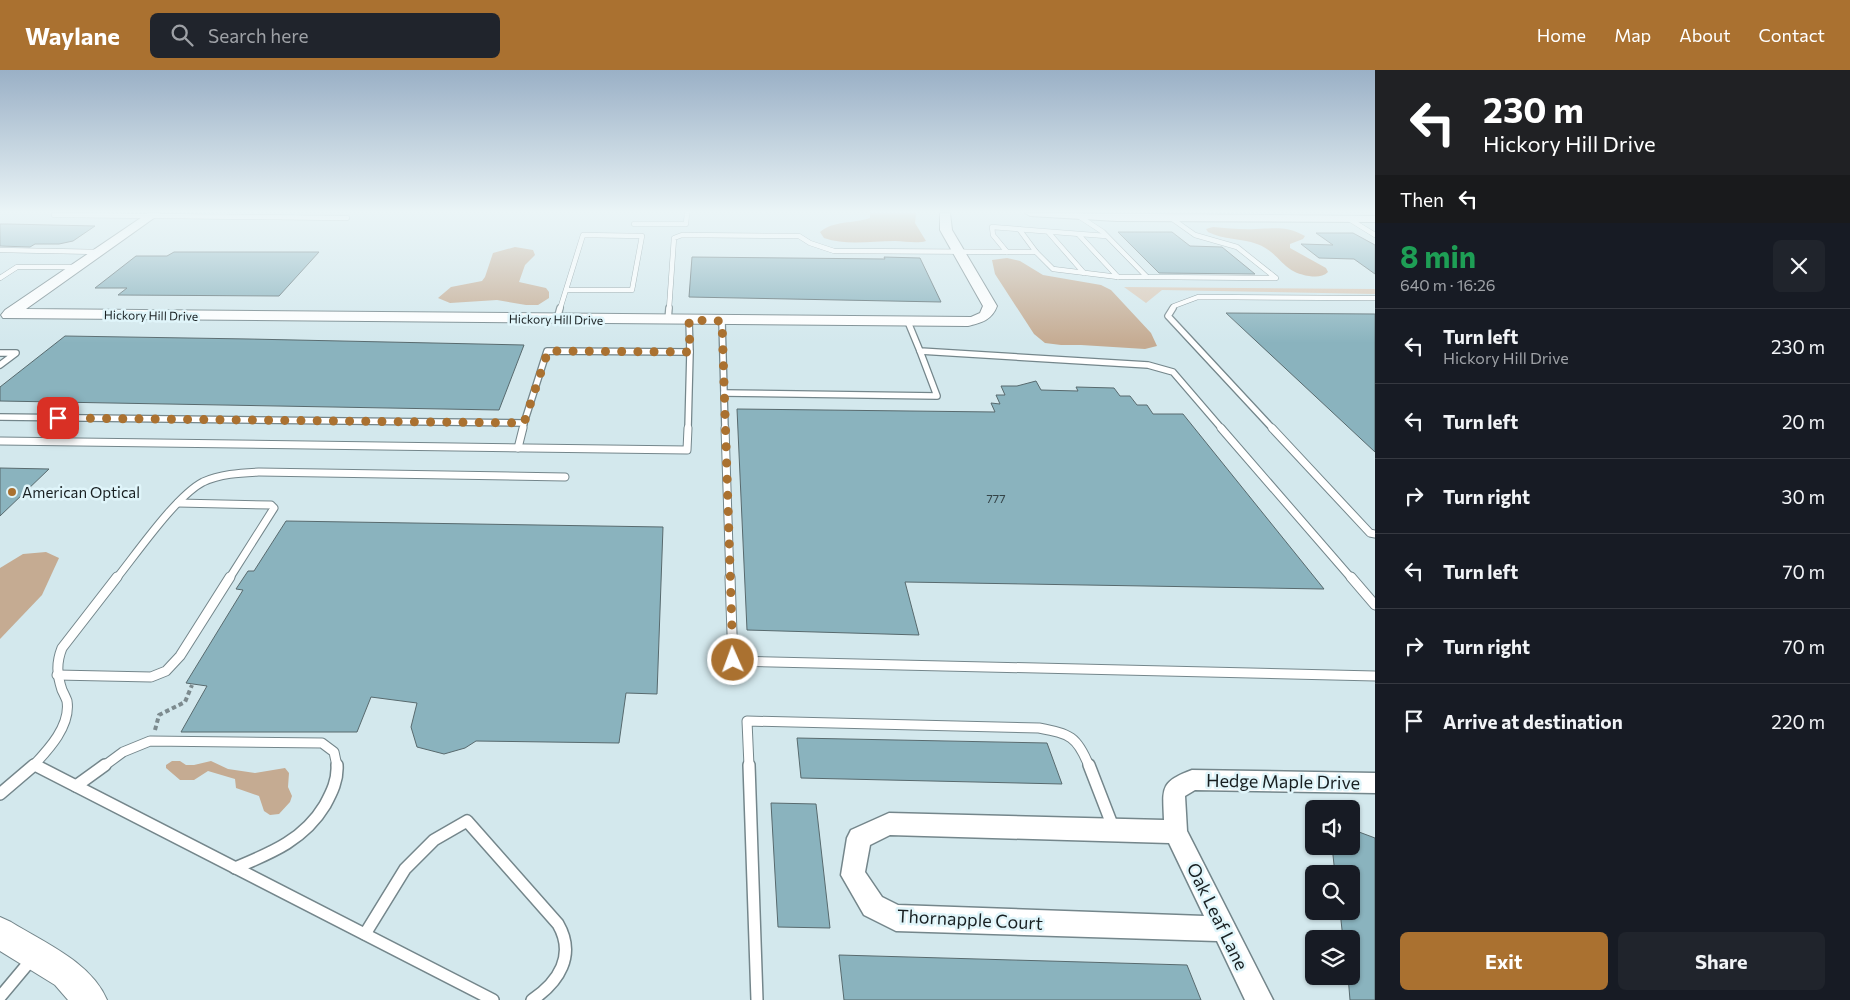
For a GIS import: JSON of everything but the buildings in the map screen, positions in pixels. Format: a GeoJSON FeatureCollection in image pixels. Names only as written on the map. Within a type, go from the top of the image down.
{"type":"FeatureCollection","features":[{"type":"Feature","properties":{"kind":"street"},"geometry":{"type":"LineString","coordinates":[[3,315],[93,256]]}},
{"type":"Feature","properties":{"kind":"street","name":"Hickory Hill Drive"},"geometry":{"type":"LineString","coordinates":[[3,315],[968,322],[984,317],[989,312],[990,306],[962,256]]}},
{"type":"Feature","properties":{"kind":"street","name":"Hedge Maple Drive"},"geometry":{"type":"LineString","coordinates":[[1176,832],[1174,791],[1192,780],[1375,783]]}},
{"type":"Feature","properties":{"kind":"street","name":"Thornapple Court"},"geometry":{"type":"LineString","coordinates":[[1176,832],[890,824],[859,838],[853,875],[873,906],[896,918],[1224,929]]}},
{"type":"Feature","properties":{"kind":"street","name":"Oak Leaf Lane"},"geometry":{"type":"LineString","coordinates":[[1176,832],[1259,1000]]}},
{"type":"Feature","properties":{"kind":"street"},"geometry":{"type":"LineString","coordinates":[[0,933],[66,974],[90,1000]]}},
{"type":"Feature","properties":{"kind":"lane"},"geometry":{"type":"LineString","coordinates":[[557,319],[576,256]]}},
{"type":"Feature","properties":{"kind":"lane"},"geometry":{"type":"LineString","coordinates":[[566,290],[632,290],[638,256]]}},
{"type":"Feature","properties":{"kind":"lane"},"geometry":{"type":"LineString","coordinates":[[668,320],[673,256]]}},
{"type":"Feature","properties":{"kind":"lane"},"geometry":{"type":"LineString","coordinates":[[1041,256],[1053,268],[1084,273],[1147,277],[1276,278],[1249,256]]}},
{"type":"Feature","properties":{"kind":"lane"},"geometry":{"type":"LineString","coordinates":[[1069,256],[1084,273]]}},
{"type":"Feature","properties":{"kind":"lane"},"geometry":{"type":"LineString","coordinates":[[1099,256],[1118,276]]}},
{"type":"Feature","properties":{"kind":"lane"},"geometry":{"type":"LineString","coordinates":[[1126,256],[1147,277]]}},
{"type":"Feature","properties":{"kind":"lane"},"geometry":{"type":"LineString","coordinates":[[0,278],[17,267],[77,267]]}},
{"type":"Feature","properties":{"kind":"lane"},"geometry":{"type":"LineString","coordinates":[[1375,298],[1198,296],[1174,306],[1168,316],[1370,533],[1375,534]]}},
{"type":"Feature","properties":{"kind":"lane"},"geometry":{"type":"LineString","coordinates":[[0,441],[686,450],[690,352],[689,320]]}},
{"type":"Feature","properties":{"kind":"lane"},"geometry":{"type":"LineString","coordinates":[[722,321],[733,660],[1375,676]]}},
{"type":"Feature","properties":{"kind":"lane"},"geometry":{"type":"LineString","coordinates":[[724,392],[937,396],[908,322]]}},
{"type":"Feature","properties":{"kind":"lane"},"geometry":{"type":"LineString","coordinates":[[518,448],[524,423],[548,351],[690,352]]}},
{"type":"Feature","properties":{"kind":"lane"},"geometry":{"type":"LineString","coordinates":[[920,351],[1148,365],[1174,372],[1375,605]]}},
{"type":"Feature","properties":{"kind":"lane"},"geometry":{"type":"LineString","coordinates":[[0,353],[16,353],[0,365]]}},
{"type":"Feature","properties":{"kind":"lane"},"geometry":{"type":"LineString","coordinates":[[0,417],[524,423]]}},
{"type":"Feature","properties":{"kind":"lane"},"geometry":{"type":"LineString","coordinates":[[0,794],[35,765],[55,739],[63,720],[67,702],[56,670],[57,656],[66,641],[178,503],[197,484],[237,473],[565,477]]}},
{"type":"Feature","properties":{"kind":"lane"},"geometry":{"type":"LineString","coordinates":[[57,675],[151,678],[166,671],[180,656],[274,508],[271,505],[178,503]]}},
{"type":"Feature","properties":{"kind":"lane"},"geometry":{"type":"LineString","coordinates":[[757,1000],[747,720],[1039,728],[1066,733],[1082,748],[1114,830]]}},
{"type":"Feature","properties":{"kind":"lane"},"geometry":{"type":"LineString","coordinates":[[76,786],[123,752],[135,746],[153,741],[322,743],[331,746],[335,751],[337,769],[333,790],[320,817],[302,836],[279,849],[235,868]]}},
{"type":"Feature","properties":{"kind":"lane"},"geometry":{"type":"LineString","coordinates":[[35,765],[493,1000]]}},
{"type":"Feature","properties":{"kind":"lane"},"geometry":{"type":"LineString","coordinates":[[365,934],[405,869],[434,840],[467,821],[558,924],[565,937],[565,954],[561,970],[553,983],[532,1000]]}},
{"type":"Feature","properties":{"kind":"lane"},"geometry":{"type":"LineString","coordinates":[[0,997],[36,955]]}},
{"type":"Feature","properties":{"kind":"path"},"geometry":{"type":"LineString","coordinates":[[153,741],[155,724],[159,715],[182,706],[188,700],[192,685]]}},
{"type":"Feature","properties":{"kind":"shaded area"},"geometry":{"type":"Polygon","coordinates":[[[492,256],[534,256],[525,265],[519,282],[546,288],[549,292],[549,298],[538,305],[526,305],[497,300],[450,303],[438,298],[451,287],[482,281],[492,256]]]}},
{"type":"Feature","properties":{"kind":"shaded area"},"geometry":{"type":"Polygon","coordinates":[[[1276,256],[1305,256],[1326,268],[1328,272],[1324,275],[1309,276],[1300,274],[1286,266],[1276,256]]]}},
{"type":"Feature","properties":{"kind":"shaded area"},"geometry":{"type":"Polygon","coordinates":[[[1007,258],[1020,261],[1043,275],[1101,285],[1111,290],[1151,333],[1157,346],[1145,349],[1045,343],[1034,334],[995,274],[992,260],[1007,258]]]}},
{"type":"Feature","properties":{"kind":"shaded area"},"geometry":{"type":"Polygon","coordinates":[[[1124,287],[1375,289],[1375,294],[1162,290],[1146,303],[1124,287]]]}},
{"type":"Feature","properties":{"kind":"shaded area"},"geometry":{"type":"Polygon","coordinates":[[[46,552],[59,558],[42,595],[0,639],[0,568],[23,554],[46,552]]]}},
{"type":"Feature","properties":{"kind":"shaded area"},"geometry":{"type":"Polygon","coordinates":[[[172,761],[194,765],[211,761],[228,769],[255,773],[285,768],[289,773],[288,787],[292,796],[290,802],[279,814],[270,815],[264,811],[259,796],[236,788],[235,779],[208,771],[194,780],[180,780],[166,768],[166,765],[172,761]]]}},
{"type":"Feature","properties":{"kind":"place","name":"American Optical"},"geometry":{"type":"Point","coordinates":[12,492]}},
{"type":"Feature","properties":{"kind":"route"},"geometry":{"type":"LineString","coordinates":[[58,418],[524,423],[548,351],[690,352],[689,320],[722,321],[733,660]]}}]}
